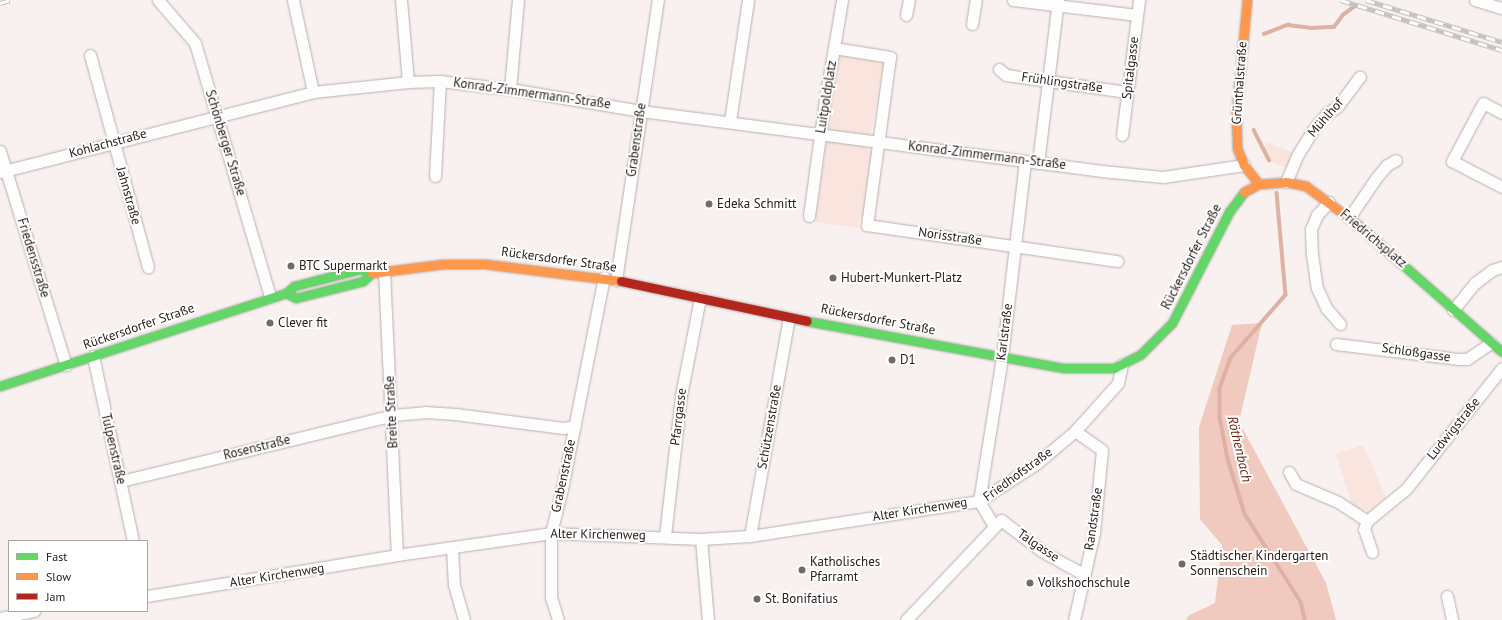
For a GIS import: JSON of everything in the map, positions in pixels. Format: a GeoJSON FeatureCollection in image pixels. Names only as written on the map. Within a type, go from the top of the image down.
{"type":"FeatureCollection","features":[{"type":"Feature","properties":{"kind":"main road","name":"Grünthalstraße"},"geometry":{"type":"LineString","coordinates":[[1247,0],[1236,114],[1237,148],[1244,165],[1263,183]]}},
{"type":"Feature","properties":{"kind":"main road","name":"Rückersdorfer Straße"},"geometry":{"type":"LineString","coordinates":[[0,386],[286,293],[294,286],[360,269],[372,273],[384,270],[443,264],[485,264],[604,278],[789,318],[1002,358],[1064,368],[1098,369],[1122,364],[1141,354],[1172,323],[1229,212],[1243,192],[1263,183],[1286,182]]}},
{"type":"Feature","properties":{"kind":"main road","name":"Friedrichsplatz"},"geometry":{"type":"LineString","coordinates":[[1286,182],[1306,186],[1329,202],[1502,352]]}},
{"type":"Feature","properties":{"kind":"street","name":"Schönberger Straße"},"geometry":{"type":"LineString","coordinates":[[158,0],[195,43],[270,297]]}},
{"type":"Feature","properties":{"kind":"street"},"geometry":{"type":"LineString","coordinates":[[293,0],[313,92]]}},
{"type":"Feature","properties":{"kind":"street"},"geometry":{"type":"LineString","coordinates":[[401,0],[408,82]]}},
{"type":"Feature","properties":{"kind":"street"},"geometry":{"type":"LineString","coordinates":[[510,89],[518,0]]}},
{"type":"Feature","properties":{"kind":"street","name":"Grabenstraße"},"geometry":{"type":"LineString","coordinates":[[616,280],[658,0]]}},
{"type":"Feature","properties":{"kind":"street"},"geometry":{"type":"LineString","coordinates":[[730,121],[748,0]]}},
{"type":"Feature","properties":{"kind":"street"},"geometry":{"type":"LineString","coordinates":[[834,48],[842,0]]}},
{"type":"Feature","properties":{"kind":"street"},"geometry":{"type":"LineString","coordinates":[[906,15],[909,0]]}},
{"type":"Feature","properties":{"kind":"street"},"geometry":{"type":"LineString","coordinates":[[972,24],[976,0]]}},
{"type":"Feature","properties":{"kind":"street"},"geometry":{"type":"LineString","coordinates":[[1013,0],[1057,3],[1137,15]]}},
{"type":"Feature","properties":{"kind":"street","name":"Spitalgasse"},"geometry":{"type":"LineString","coordinates":[[1122,135],[1139,0]]}},
{"type":"Feature","properties":{"kind":"street"},"geometry":{"type":"LineString","coordinates":[[1475,0],[1502,8]]}},
{"type":"Feature","properties":{"kind":"street"},"geometry":{"type":"LineString","coordinates":[[1038,163],[1049,81],[1057,3]]}},
{"type":"Feature","properties":{"kind":"street","name":"Luitpoldplatz"},"geometry":{"type":"LineString","coordinates":[[809,216],[834,48],[890,57],[879,142]]}},
{"type":"Feature","properties":{"kind":"street","name":"Jahnstraße"},"geometry":{"type":"LineString","coordinates":[[90,55],[148,267]]}},
{"type":"Feature","properties":{"kind":"street","name":"Frühlingstraße"},"geometry":{"type":"LineString","coordinates":[[999,69],[1006,75],[1127,92]]}},
{"type":"Feature","properties":{"kind":"street","name":"Mühlhof"},"geometry":{"type":"LineString","coordinates":[[1286,182],[1298,154],[1315,127],[1328,113],[1337,107],[1360,77]]}},
{"type":"Feature","properties":{"kind":"street","name":"Konrad-Zimmermann-Straße"},"geometry":{"type":"LineString","coordinates":[[216,115],[313,92],[408,82],[440,82],[510,89],[641,111],[730,121],[1025,162],[1112,172],[1163,177],[1244,165]]}},
{"type":"Feature","properties":{"kind":"street"},"geometry":{"type":"LineString","coordinates":[[435,176],[440,82]]}},
{"type":"Feature","properties":{"kind":"street"},"geometry":{"type":"LineString","coordinates":[[1502,113],[1483,103],[1452,161],[1502,187]]}},
{"type":"Feature","properties":{"kind":"street","name":"Kohlachstraße"},"geometry":{"type":"LineString","coordinates":[[3,172],[216,115]]}},
{"type":"Feature","properties":{"kind":"street","name":"Norisstraße"},"geometry":{"type":"LineString","coordinates":[[879,142],[867,226],[1117,262]]}},
{"type":"Feature","properties":{"kind":"street","name":"Friedensstraße"},"geometry":{"type":"LineString","coordinates":[[0,151],[3,172],[66,365]]}},
{"type":"Feature","properties":{"kind":"street"},"geometry":{"type":"LineString","coordinates":[[1349,218],[1376,178],[1388,165],[1396,160]]}},
{"type":"Feature","properties":{"kind":"street","name":"Karlstraße"},"geometry":{"type":"LineString","coordinates":[[979,501],[1002,358],[1025,162]]}},
{"type":"Feature","properties":{"kind":"street"},"geometry":{"type":"LineString","coordinates":[[1329,202],[1317,215],[1311,229],[1312,254],[1317,288],[1327,309],[1340,324]]}},
{"type":"Feature","properties":{"kind":"street"},"geometry":{"type":"LineString","coordinates":[[1453,310],[1475,283],[1492,270],[1502,267]]}},
{"type":"Feature","properties":{"kind":"street","name":"Breite Straße"},"geometry":{"type":"LineString","coordinates":[[384,270],[393,415],[397,555]]}},
{"type":"Feature","properties":{"kind":"street","name":"Grabenstraße"},"geometry":{"type":"LineString","coordinates":[[558,620],[551,597],[550,533],[575,426],[604,278]]}},
{"type":"Feature","properties":{"kind":"street","name":"Pfarrgasse"},"geometry":{"type":"LineString","coordinates":[[665,536],[681,395],[700,298]]}},
{"type":"Feature","properties":{"kind":"street","name":"Schützenstraße"},"geometry":{"type":"LineString","coordinates":[[750,536],[789,318]]}},
{"type":"Feature","properties":{"kind":"street","name":"Schloßgasse"},"geometry":{"type":"LineString","coordinates":[[1336,344],[1458,359],[1467,359],[1491,344]]}},
{"type":"Feature","properties":{"kind":"street","name":"Tulpenstraße"},"geometry":{"type":"LineString","coordinates":[[93,356],[133,540]]}},
{"type":"Feature","properties":{"kind":"street","name":"Friedhofstraße"},"geometry":{"type":"LineString","coordinates":[[994,526],[979,501],[1036,464],[1075,431],[1118,383],[1122,364]]}},
{"type":"Feature","properties":{"kind":"street","name":"Ludwigstraße"},"geometry":{"type":"LineString","coordinates":[[1367,522],[1406,489],[1502,368]]}},
{"type":"Feature","properties":{"kind":"street","name":"Grabenstraße"},"geometry":{"type":"LineString","coordinates":[[393,415],[425,412],[455,414],[563,428],[575,426]]}},
{"type":"Feature","properties":{"kind":"street","name":"Rosenstraße"},"geometry":{"type":"LineString","coordinates":[[121,481],[393,415]]}},
{"type":"Feature","properties":{"kind":"street","name":"Randstraße"},"geometry":{"type":"LineString","coordinates":[[1074,620],[1094,533],[1102,450],[1075,431]]}},
{"type":"Feature","properties":{"kind":"street"},"geometry":{"type":"LineString","coordinates":[[1289,472],[1296,484],[1338,502],[1367,522],[1364,529],[1372,552]]}},
{"type":"Feature","properties":{"kind":"street","name":"Alter Kirchenweg"},"geometry":{"type":"LineString","coordinates":[[148,596],[397,555],[550,533],[665,536],[701,539],[750,536],[979,501]]}},
{"type":"Feature","properties":{"kind":"street","name":"Talgasse"},"geometry":{"type":"LineString","coordinates":[[994,526],[1002,520],[1043,552],[1085,575]]}},
{"type":"Feature","properties":{"kind":"street"},"geometry":{"type":"LineString","coordinates":[[906,620],[972,552],[994,526]]}},
{"type":"Feature","properties":{"kind":"street"},"geometry":{"type":"LineString","coordinates":[[701,539],[706,619]]}},
{"type":"Feature","properties":{"kind":"street"},"geometry":{"type":"LineString","coordinates":[[452,548],[454,585],[464,620]]}},
{"type":"Feature","properties":{"kind":"street"},"geometry":{"type":"LineString","coordinates":[[1447,596],[1452,620]]}},
{"type":"Feature","properties":{"kind":"street"},"geometry":{"type":"LineString","coordinates":[[0,616],[27,612]]}},
{"type":"Feature","properties":{"kind":"shaded area"},"geometry":{"type":"Polygon","coordinates":[[[840,53],[884,61],[868,150],[876,152],[867,218],[859,217],[859,228],[815,222],[840,53]]]}},
{"type":"Feature","properties":{"kind":"shaded area"},"geometry":{"type":"Polygon","coordinates":[[[1266,142],[1297,154],[1291,169],[1272,163],[1264,148],[1266,142]]]}},
{"type":"Feature","properties":{"kind":"shaded area"},"geometry":{"type":"Polygon","coordinates":[[[1262,323],[1239,422],[1326,583],[1336,620],[1186,620],[1188,616],[1215,603],[1222,545],[1200,519],[1199,427],[1232,325],[1262,323]]]}},
{"type":"Feature","properties":{"kind":"shaded area"},"geometry":{"type":"Polygon","coordinates":[[[1363,445],[1386,497],[1369,512],[1352,505],[1336,454],[1363,445]]]}},
{"type":"Feature","properties":{"kind":"waterway","name":"Röthenbach"},"geometry":{"type":"LineString","coordinates":[[1264,34],[1288,25],[1312,28],[1334,27],[1343,15],[1355,6]]}},
{"type":"Feature","properties":{"kind":"waterway","name":"Röthenbach"},"geometry":{"type":"LineString","coordinates":[[1254,130],[1269,160]]}},
{"type":"Feature","properties":{"kind":"waterway","name":"Röthenbach"},"geometry":{"type":"LineString","coordinates":[[1277,193],[1286,295],[1231,358],[1220,388],[1220,417],[1228,459],[1245,514],[1301,602],[1305,620]]}},
{"type":"Feature","properties":{"kind":"railway"},"geometry":{"type":"LineString","coordinates":[[0,3],[10,0]]}},
{"type":"Feature","properties":{"kind":"railway"},"geometry":{"type":"LineString","coordinates":[[1341,0],[1502,50]]}},
{"type":"Feature","properties":{"kind":"railway"},"geometry":{"type":"LineString","coordinates":[[1366,0],[1502,42]]}},
{"type":"Feature","properties":{"kind":"traffic: fast"},"geometry":{"type":"LineString","coordinates":[[807,321],[1064,368],[1114,368],[1141,354],[1172,323],[1229,212],[1244,192]]}},
{"type":"Feature","properties":{"kind":"traffic: fast"},"geometry":{"type":"LineString","coordinates":[[1353,221],[1502,352]]}},
{"type":"Feature","properties":{"kind":"traffic: fast"},"geometry":{"type":"LineString","coordinates":[[0,386],[286,293],[294,286],[360,269],[372,273]]}},
{"type":"Feature","properties":{"kind":"traffic: fast"},"geometry":{"type":"LineString","coordinates":[[286,293],[296,298],[363,281],[372,273]]}},
{"type":"Feature","properties":{"kind":"traffic: slow"},"geometry":{"type":"LineString","coordinates":[[1247,0],[1236,114],[1237,148],[1244,165],[1259,184]]}},
{"type":"Feature","properties":{"kind":"traffic: slow"},"geometry":{"type":"LineString","coordinates":[[1244,192],[1259,184],[1286,182],[1306,186],[1353,221]]}},
{"type":"Feature","properties":{"kind":"traffic: slow"},"geometry":{"type":"LineString","coordinates":[[372,273],[443,264],[485,264],[621,281]]}},
{"type":"Feature","properties":{"kind":"traffic: jam"},"geometry":{"type":"LineString","coordinates":[[621,281],[807,321]]}},
{"type":"Feature","properties":{"kind":"place","name":"Edeka Schmitt"},"geometry":{"type":"Point","coordinates":[709,204]}},
{"type":"Feature","properties":{"kind":"place","name":"BTC Supermarkt"},"geometry":{"type":"Point","coordinates":[291,266]}},
{"type":"Feature","properties":{"kind":"place","name":"Hubert-Munkert-Platz"},"geometry":{"type":"Point","coordinates":[833,278]}},
{"type":"Feature","properties":{"kind":"place","name":"Clever fit"},"geometry":{"type":"Point","coordinates":[270,323]}},
{"type":"Feature","properties":{"kind":"place","name":"D1"},"geometry":{"type":"Point","coordinates":[892,360]}},
{"type":"Feature","properties":{"kind":"place","name":"Städtischer Kindergarten Sonnenschein"},"geometry":{"type":"Point","coordinates":[1182,564]}},
{"type":"Feature","properties":{"kind":"place","name":"Katholisches Pfarramt"},"geometry":{"type":"Point","coordinates":[802,570]}},
{"type":"Feature","properties":{"kind":"place","name":"Volkshochschule"},"geometry":{"type":"Point","coordinates":[1030,583]}},
{"type":"Feature","properties":{"kind":"place","name":"St. Bonifatius"},"geometry":{"type":"Point","coordinates":[757,599]}}]}
